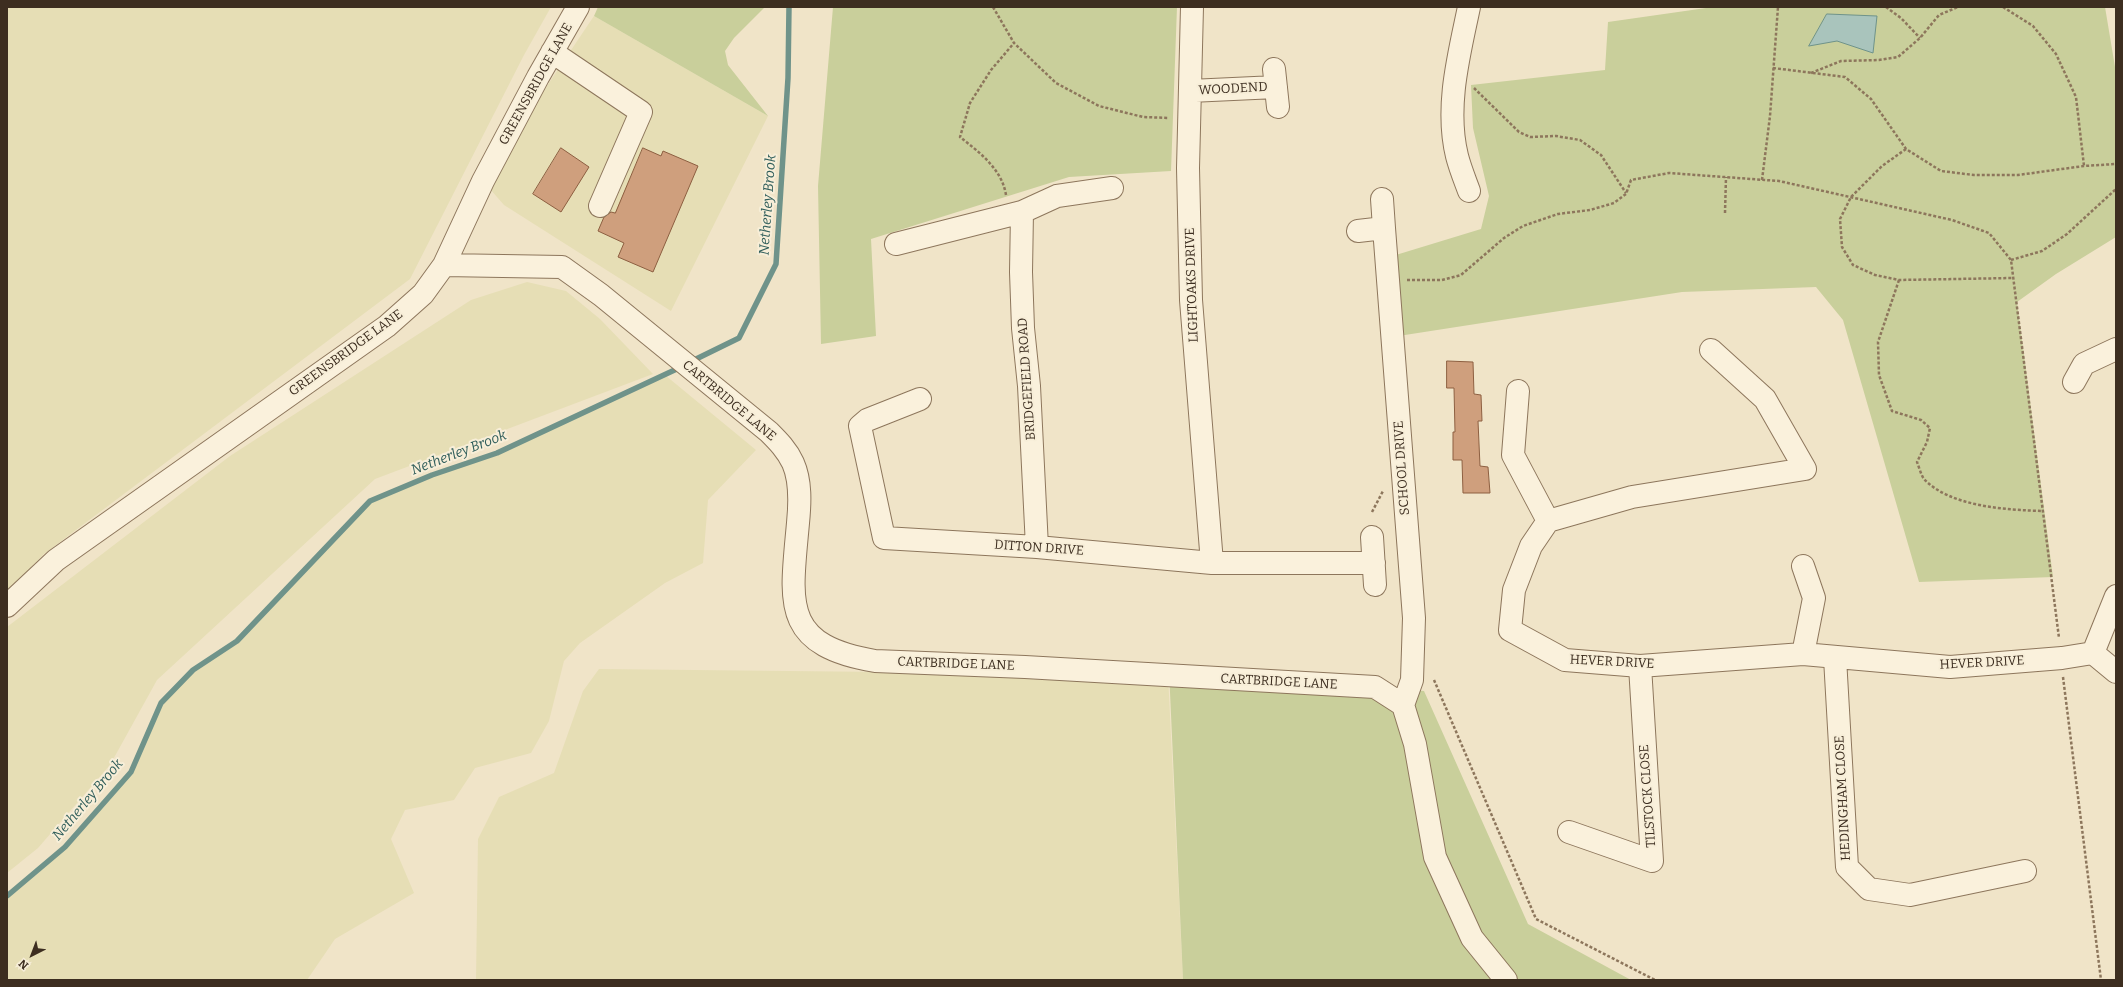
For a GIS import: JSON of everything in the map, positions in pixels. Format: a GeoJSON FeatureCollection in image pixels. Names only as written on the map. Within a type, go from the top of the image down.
{"type":"FeatureCollection","features":[{"type":"Feature","properties":{"kind":"street","name":"GREENSBRIDGE LANE"},"geometry":{"type":"LineString","coordinates":[[7,606],[56,560],[387,326],[423,294],[444,265],[483,181],[552,52],[578,7]]}},
{"type":"Feature","properties":{"kind":"street","name":"LIGHTOAKS DRIVE"},"geometry":{"type":"LineString","coordinates":[[1192,7],[1189,120],[1191,300],[1212,563]]}},
{"type":"Feature","properties":{"kind":"street"},"geometry":{"type":"LineString","coordinates":[[1469,7],[1456,71],[1452,116],[1457,155],[1469,191]]}},
{"type":"Feature","properties":{"kind":"street"},"geometry":{"type":"LineString","coordinates":[[552,52],[641,112],[600,206]]}},
{"type":"Feature","properties":{"kind":"street","name":"WOODEND"},"geometry":{"type":"LineString","coordinates":[[1190,91],[1276,88]]}},
{"type":"Feature","properties":{"kind":"street"},"geometry":{"type":"LineString","coordinates":[[896,244],[1015,214],[1057,196],[1112,188]]}},
{"type":"Feature","properties":{"kind":"street","name":"SCHOOL DRIVE"},"geometry":{"type":"LineString","coordinates":[[1382,199],[1414,618],[1412,680],[1403,705]]}},
{"type":"Feature","properties":{"kind":"street","name":"BRIDGEFIELD ROAD"},"geometry":{"type":"LineString","coordinates":[[1015,214],[1023,328],[1029,386],[1037,547]]}},
{"type":"Feature","properties":{"kind":"street"},"geometry":{"type":"LineString","coordinates":[[1358,231],[1384,228]]}},
{"type":"Feature","properties":{"kind":"street","name":"CARTBRIDGE LANE"},"geometry":{"type":"LineString","coordinates":[[444,265],[562,267],[601,295],[782,445],[793,463],[798,482],[799,507],[794,586],[798,618],[812,637],[835,652],[850,657],[875,661],[1026,667],[1375,687],[1403,705]]}},
{"type":"Feature","properties":{"kind":"street"},"geometry":{"type":"LineString","coordinates":[[2074,382],[2084,364],[2116,349]]}},
{"type":"Feature","properties":{"kind":"street"},"geometry":{"type":"LineString","coordinates":[[1518,391],[1513,455],[1548,521],[1632,498],[1805,469],[1765,399],[1710,350]]}},
{"type":"Feature","properties":{"kind":"street","name":"DITTON DRIVE"},"geometry":{"type":"LineString","coordinates":[[920,399],[867,420],[860,426],[884,538],[1037,547],[1212,563],[1374,563]]}},
{"type":"Feature","properties":{"kind":"street","name":"HEVER DRIVE"},"geometry":{"type":"LineString","coordinates":[[1548,521],[1531,546],[1514,590],[1510,630],[1565,660],[1640,666],[1803,654],[1835,658],[1950,666],[2062,658],[2093,653]]}},
{"type":"Feature","properties":{"kind":"street"},"geometry":{"type":"LineString","coordinates":[[1372,537],[1375,585]]}},
{"type":"Feature","properties":{"kind":"street"},"geometry":{"type":"LineString","coordinates":[[1803,566],[1814,598],[1803,654]]}},
{"type":"Feature","properties":{"kind":"street"},"geometry":{"type":"LineString","coordinates":[[2116,596],[2093,653],[2116,672]]}},
{"type":"Feature","properties":{"kind":"street","name":"HEDINGHAM CLOSE"},"geometry":{"type":"LineString","coordinates":[[1835,658],[1847,867],[1869,889],[1910,895],[2025,871]]}},
{"type":"Feature","properties":{"kind":"street","name":"TILSTOCK CLOSE"},"geometry":{"type":"LineString","coordinates":[[1569,832],[1652,861],[1640,666]]}},
{"type":"Feature","properties":{"kind":"street"},"geometry":{"type":"LineString","coordinates":[[1403,705],[1414,744],[1435,857],[1472,938],[1506,980]]}},
{"type":"Feature","properties":{"kind":"path"},"geometry":{"type":"LineString","coordinates":[[992,7],[1014,43],[1056,83],[1099,106],[1143,117],[1189,120]]}},
{"type":"Feature","properties":{"kind":"path"},"geometry":{"type":"LineString","coordinates":[[1762,180],[1770,116],[1778,7]]}},
{"type":"Feature","properties":{"kind":"path"},"geometry":{"type":"LineString","coordinates":[[1886,7],[1901,18],[1920,38]]}},
{"type":"Feature","properties":{"kind":"path"},"geometry":{"type":"LineString","coordinates":[[1811,73],[1840,61],[1879,60],[1898,57],[1920,38],[1938,15],[1958,7]]}},
{"type":"Feature","properties":{"kind":"path"},"geometry":{"type":"LineString","coordinates":[[2003,7],[2033,26],[2056,54],[2076,97],[2084,166]]}},
{"type":"Feature","properties":{"kind":"path"},"geometry":{"type":"LineString","coordinates":[[1014,43],[991,70],[970,103],[960,137],[986,157],[1004,186],[1015,214]]}},
{"type":"Feature","properties":{"kind":"path"},"geometry":{"type":"LineString","coordinates":[[1773,68],[1845,77],[1871,99],[1906,150],[1941,170],[1974,174],[2018,175],[2084,166],[2116,164]]}},
{"type":"Feature","properties":{"kind":"path"},"geometry":{"type":"LineString","coordinates":[[1456,71],[1500,111],[1519,132],[1530,137],[1556,136],[1580,140],[1601,155],[1626,194]]}},
{"type":"Feature","properties":{"kind":"path"},"geometry":{"type":"LineString","coordinates":[[1906,150],[1882,166],[1851,197],[1840,219],[1842,247],[1854,265],[1876,275],[1899,280],[2014,278]]}},
{"type":"Feature","properties":{"kind":"path"},"geometry":{"type":"LineString","coordinates":[[1388,280],[1442,280],[1461,275],[1504,238],[1523,226],[1558,214],[1590,210],[1614,203],[1626,194],[1631,180],[1669,173],[1779,181],[1952,220],[1989,233],[2011,260],[2014,278],[2044,510],[2101,980]]}},
{"type":"Feature","properties":{"kind":"path"},"geometry":{"type":"LineString","coordinates":[[1726,178],[1726,213]]}},
{"type":"Feature","properties":{"kind":"path"},"geometry":{"type":"LineString","coordinates":[[2011,260],[2042,251],[2067,234],[2116,189]]}},
{"type":"Feature","properties":{"kind":"path"},"geometry":{"type":"LineString","coordinates":[[1899,280],[1878,342],[1879,376],[1892,411],[1921,420],[1930,428],[1927,442],[1917,462],[1923,478],[1939,492],[1965,502],[2013,510],[2044,510]]}},
{"type":"Feature","properties":{"kind":"path"},"geometry":{"type":"LineString","coordinates":[[1432,677],[1536,919],[1655,980]]}},
{"type":"Feature","properties":{"kind":"shaded area"},"geometry":{"type":"Polygon","coordinates":[[[7,7],[551,7],[524,55],[410,279],[44,554],[7,592],[7,7]]]}},
{"type":"Feature","properties":{"kind":"shaded area"},"geometry":{"type":"Polygon","coordinates":[[[594,16],[768,116],[671,311],[504,205],[483,181],[594,16]]]}},
{"type":"Feature","properties":{"kind":"shaded area"},"geometry":{"type":"Polygon","coordinates":[[[527,282],[566,291],[600,319],[653,374],[375,479],[157,680],[110,765],[38,848],[7,873],[7,627],[230,456],[471,300],[527,282]]]}},
{"type":"Feature","properties":{"kind":"shaded area"},"geometry":{"type":"Polygon","coordinates":[[[665,375],[756,450],[708,500],[703,563],[665,583],[580,643],[564,661],[549,721],[531,753],[475,768],[454,800],[405,810],[391,839],[414,893],[335,939],[307,980],[7,980],[7,896],[65,847],[131,772],[161,703],[193,670],[237,641],[370,501],[432,475],[497,453],[665,375]]]}},
{"type":"Feature","properties":{"kind":"shaded area"},"geometry":{"type":"Polygon","coordinates":[[[599,669],[1168,675],[1183,980],[476,980],[478,839],[499,797],[554,773],[583,691],[599,669]]]}},
{"type":"Feature","properties":{"kind":"green space"},"geometry":{"type":"Polygon","coordinates":[[[598,7],[765,7],[734,38],[725,51],[728,65],[768,116],[594,16],[598,7]]]}},
{"type":"Feature","properties":{"kind":"green space"},"geometry":{"type":"Polygon","coordinates":[[[833,7],[1177,7],[1171,171],[1069,177],[871,239],[876,336],[821,344],[818,186],[833,7]]]}},
{"type":"Feature","properties":{"kind":"green space"},"geometry":{"type":"Polygon","coordinates":[[[1713,7],[2105,7],[2116,73],[2116,237],[2056,274],[2017,302],[2053,577],[1919,582],[1843,320],[1816,287],[1682,292],[1392,337],[1386,258],[1481,229],[1489,196],[1473,128],[1471,85],[1605,70],[1608,22],[1713,7]]]}},
{"type":"Feature","properties":{"kind":"green space"},"geometry":{"type":"Polygon","coordinates":[[[1169,670],[1424,691],[1528,924],[1631,980],[1183,980],[1169,670]]]}},
{"type":"Feature","properties":{"kind":"water"},"geometry":{"type":"Polygon","coordinates":[[[1827,14],[1877,16],[1873,53],[1837,41],[1809,46],[1827,14]]]}},
{"type":"Feature","properties":{"kind":"building"},"geometry":{"type":"Polygon","coordinates":[[[561,148],[589,167],[561,212],[533,194],[561,148]]]}},
{"type":"Feature","properties":{"kind":"building"},"geometry":{"type":"Polygon","coordinates":[[[643,148],[661,156],[663,151],[698,166],[653,272],[618,257],[624,243],[598,231],[604,217],[611,212],[615,213],[643,148]]]}},
{"type":"Feature","properties":{"kind":"building"},"geometry":{"type":"Polygon","coordinates":[[[1447,361],[1473,362],[1474,394],[1481,395],[1482,421],[1478,421],[1480,466],[1488,467],[1490,493],[1463,493],[1462,460],[1453,460],[1453,432],[1455,432],[1454,388],[1447,388],[1447,361]]]}},
{"type":"Feature","properties":{"kind":"waterway","name":"Netherley Brook"},"geometry":{"type":"LineString","coordinates":[[690,362],[739,338],[776,264],[788,78],[789,7]]}},
{"type":"Feature","properties":{"kind":"waterway","name":"Netherley Brook"},"geometry":{"type":"LineString","coordinates":[[7,896],[65,847],[131,772],[161,703],[193,670],[237,641],[370,501],[432,475],[497,453],[681,367]]}}]}
